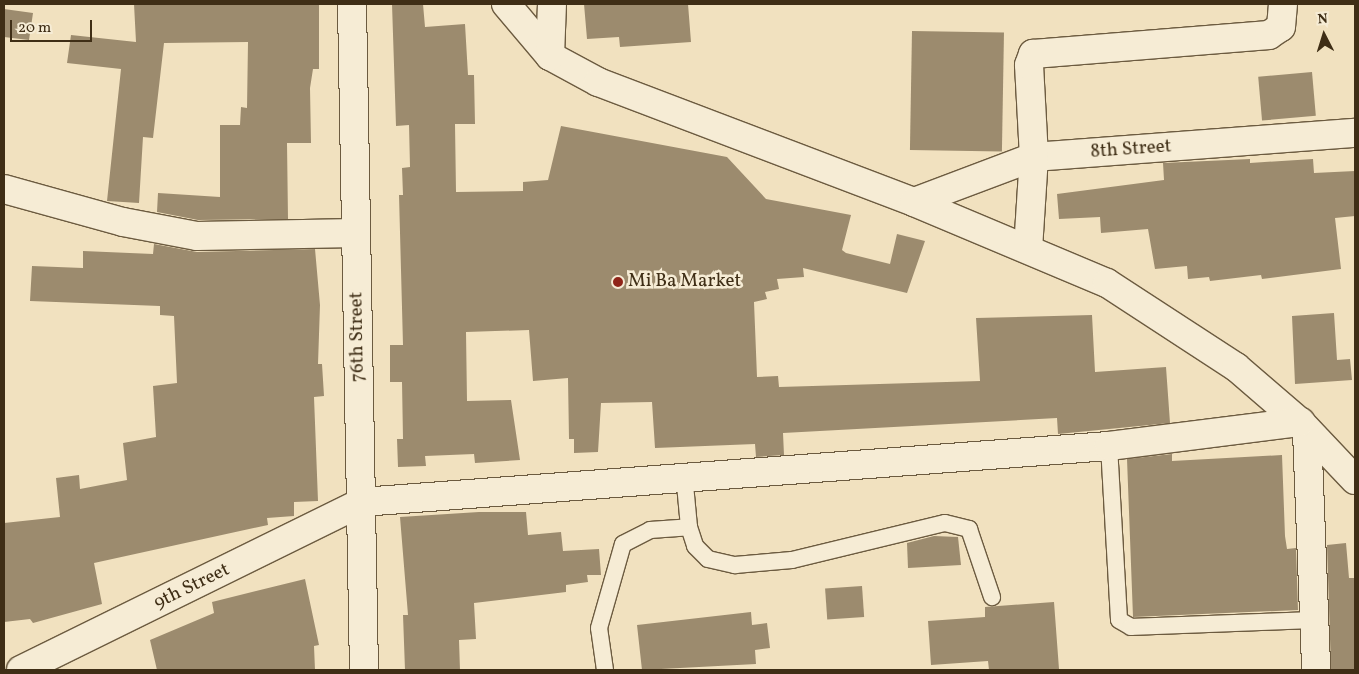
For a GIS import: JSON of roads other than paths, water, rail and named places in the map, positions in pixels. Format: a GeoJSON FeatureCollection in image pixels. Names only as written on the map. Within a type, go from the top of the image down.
{"type":"FeatureCollection","features":[{"type":"Feature","properties":{"kind":"street","name":"76th Street"},"geometry":{"type":"LineString","coordinates":[[352,4],[364,670]]}},
{"type":"Feature","properties":{"kind":"street"},"geometry":{"type":"LineString","coordinates":[[506,4],[550,56],[598,82],[914,202],[1108,283],[1236,366],[1304,426],[1355,480]]}},
{"type":"Feature","properties":{"kind":"street"},"geometry":{"type":"LineString","coordinates":[[550,56],[552,4]]}},
{"type":"Feature","properties":{"kind":"street"},"geometry":{"type":"LineString","coordinates":[[1028,249],[1034,157],[1028,65],[1033,54],[1269,35],[1281,27],[1283,4]]}},
{"type":"Feature","properties":{"kind":"street","name":"8th Street"},"geometry":{"type":"LineString","coordinates":[[914,202],[1034,157],[1355,133]]}},
{"type":"Feature","properties":{"kind":"street"},"geometry":{"type":"LineString","coordinates":[[4,189],[123,222],[197,236],[356,233]]}},
{"type":"Feature","properties":{"kind":"street"},"geometry":{"type":"LineString","coordinates":[[362,502],[684,474],[1109,446],[1304,426]]}},
{"type":"Feature","properties":{"kind":"street"},"geometry":{"type":"LineString","coordinates":[[1304,426],[1312,620],[1316,670]]}},
{"type":"Feature","properties":{"kind":"street","name":"9th Street"},"geometry":{"type":"LineString","coordinates":[[21,670],[362,502]]}},
{"type":"Feature","properties":{"kind":"lane"},"geometry":{"type":"LineString","coordinates":[[1109,446],[1119,620],[1131,627],[1312,620]]}},
{"type":"Feature","properties":{"kind":"lane"},"geometry":{"type":"LineString","coordinates":[[684,474],[689,527],[695,546],[708,559],[735,565],[837,552],[945,523],[969,529],[992,597]]}},
{"type":"Feature","properties":{"kind":"lane"},"geometry":{"type":"LineString","coordinates":[[605,670],[599,628],[623,544],[650,530],[689,527]]}},
{"type":"Feature","properties":{"kind":"place","name":"Mi Ba Market"},"geometry":{"type":"Point","coordinates":[618,282]}}]}
